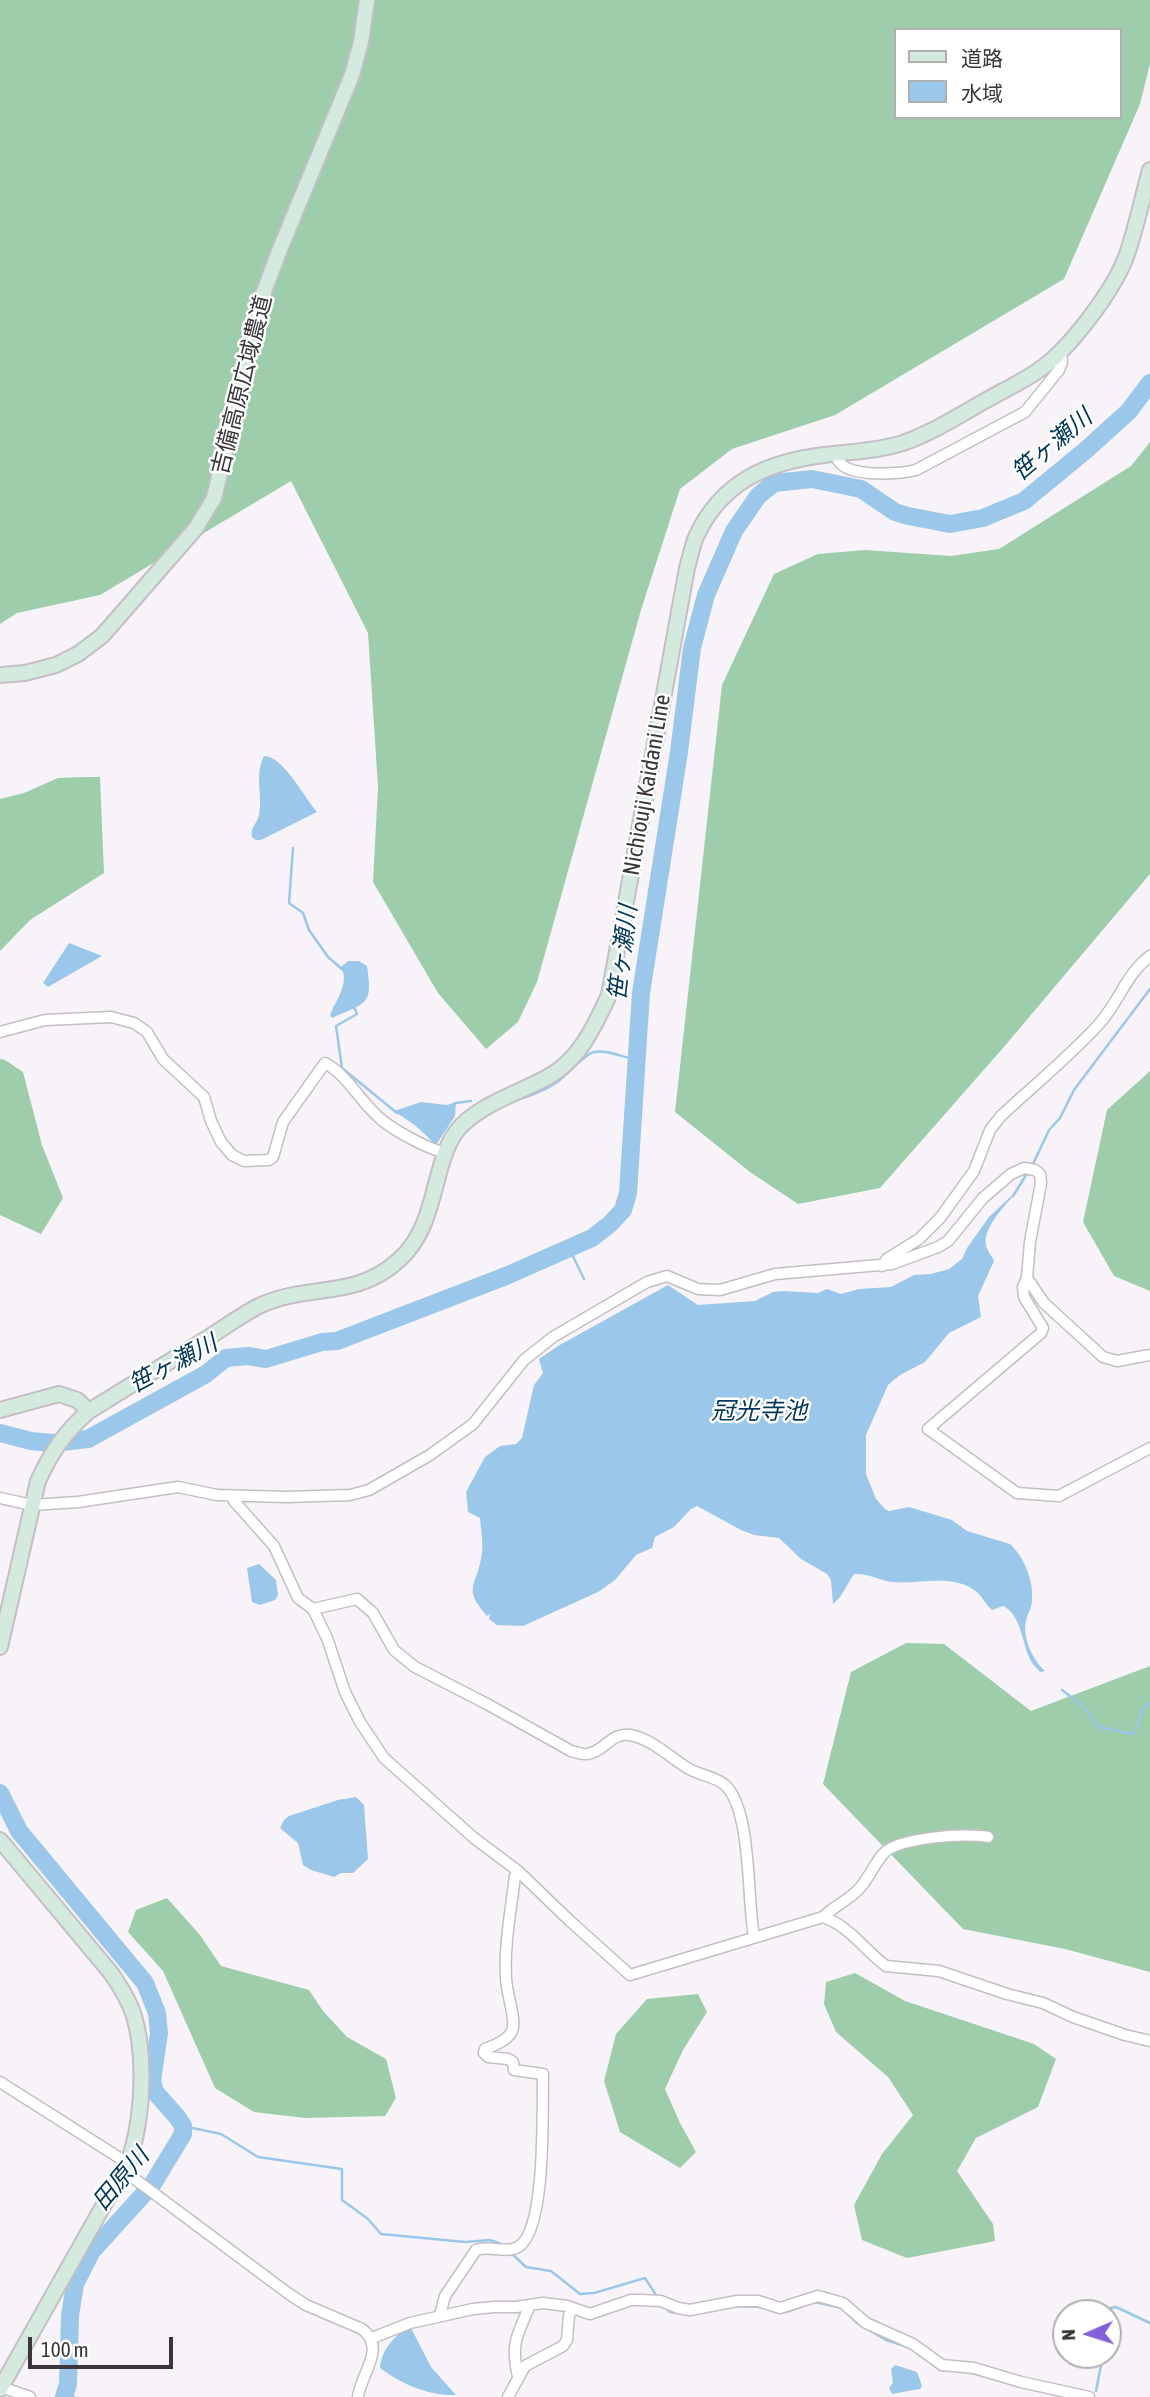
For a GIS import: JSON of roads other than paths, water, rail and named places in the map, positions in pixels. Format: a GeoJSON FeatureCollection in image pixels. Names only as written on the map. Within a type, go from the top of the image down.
{"type":"FeatureCollection","features":[{"type":"Feature","properties":{"kind":"main road","name":"吉備高原広域農道"},"geometry":{"type":"LineString","coordinates":[[0,674],[25,673],[56,666],[102,636],[196,528],[214,498],[262,297],[279,249],[352,75],[361,41],[367,0]]}},
{"type":"Feature","properties":{"kind":"main road","name":"Nichiouji Kaidani Line"},"geometry":{"type":"LineString","coordinates":[[0,1647],[38,1481],[49,1456],[66,1432],[89,1411],[259,1306],[293,1295],[358,1286],[393,1266],[413,1247],[421,1234],[446,1153],[460,1127],[481,1109],[549,1077],[582,1047],[609,995],[687,568],[696,537],[711,512],[727,492],[769,466],[903,443],[935,429],[1039,370],[1061,352],[1079,331],[1118,274],[1131,242],[1150,170]]}},
{"type":"Feature","properties":{"kind":"main road"},"geometry":{"type":"LineString","coordinates":[[0,1410],[59,1394],[77,1401],[89,1411]]}},
{"type":"Feature","properties":{"kind":"main road"},"geometry":{"type":"LineString","coordinates":[[0,1840],[111,1973],[124,1993],[134,2017],[141,2077],[139,2122],[126,2167],[1,2388]]}},
{"type":"Feature","properties":{"kind":"street"},"geometry":{"type":"LineString","coordinates":[[835,454],[841,464],[849,468],[884,475],[916,470],[1025,412],[1059,370],[1061,352]]}},
{"type":"Feature","properties":{"kind":"street"},"geometry":{"type":"LineString","coordinates":[[882,1266],[887,1259],[919,1240],[940,1218],[974,1171],[990,1130],[1001,1116],[1100,1023],[1115,1003],[1132,971],[1150,956]]}},
{"type":"Feature","properties":{"kind":"street"},"geometry":{"type":"LineString","coordinates":[[0,1032],[45,1020],[111,1017],[142,1027],[163,1059],[204,1097],[221,1142],[232,1155],[244,1161],[269,1160],[273,1157],[283,1122],[325,1063],[340,1073],[382,1121],[429,1147],[446,1153]]}},
{"type":"Feature","properties":{"kind":"street"},"geometry":{"type":"LineString","coordinates":[[0,1498],[32,1505],[78,1502],[167,1487],[232,1496],[350,1495],[369,1490],[430,1455],[472,1424],[524,1360],[553,1337],[659,1277],[674,1278],[684,1285],[698,1289],[720,1290],[775,1274],[882,1266],[925,1253],[948,1241],[983,1198],[1011,1174],[1024,1168],[1040,1174],[1041,1183],[1030,1242],[1027,1278],[1023,1286],[1024,1297],[1044,1328],[929,1430],[1017,1493],[1059,1496],[1150,1448]]}},
{"type":"Feature","properties":{"kind":"street"},"geometry":{"type":"LineString","coordinates":[[1027,1278],[1044,1303],[1103,1357],[1117,1361],[1150,1355]]}},
{"type":"Feature","properties":{"kind":"street"},"geometry":{"type":"LineString","coordinates":[[232,1496],[274,1546],[298,1598],[313,1609],[327,1638],[345,1692],[360,1722],[384,1758],[474,1838],[518,1871],[569,1922],[630,1975],[823,1917],[857,1892],[884,1853],[892,1848],[914,1841],[951,1835],[974,1834],[988,1837]]}},
{"type":"Feature","properties":{"kind":"street"},"geometry":{"type":"LineString","coordinates":[[313,1609],[357,1599],[373,1613],[394,1650],[415,1667],[571,1751],[587,1754],[611,1738],[627,1735],[644,1739],[687,1769],[724,1785],[735,1801],[746,1841],[750,1916],[754,1937]]}},
{"type":"Feature","properties":{"kind":"street"},"geometry":{"type":"LineString","coordinates":[[440,2315],[445,2296],[475,2250],[484,2247],[509,2249],[524,2243],[531,2230],[537,2205],[543,2074],[514,2070],[513,2062],[488,2057],[484,2053],[485,2049],[506,2039],[513,2030],[506,1960],[515,1876],[518,1871]]}},
{"type":"Feature","properties":{"kind":"street"},"geometry":{"type":"LineString","coordinates":[[823,1917],[856,1936],[886,1966],[939,1971],[1043,2003],[1073,2017],[1150,2041]]}},
{"type":"Feature","properties":{"kind":"street"},"geometry":{"type":"LineString","coordinates":[[0,2082],[126,2167],[149,2190],[289,2294],[306,2305],[362,2329],[372,2338]]}},
{"type":"Feature","properties":{"kind":"street"},"geometry":{"type":"LineString","coordinates":[[372,2338],[410,2323],[473,2309],[543,2303],[590,2314],[631,2300],[659,2301],[690,2310],[737,2301],[758,2301],[780,2308],[818,2296],[843,2303],[866,2323],[913,2344],[942,2365],[974,2368],[1089,2397]]}},
{"type":"Feature","properties":{"kind":"street"},"geometry":{"type":"LineString","coordinates":[[518,2376],[513,2356],[514,2343],[530,2305]]}},
{"type":"Feature","properties":{"kind":"street"},"geometry":{"type":"LineString","coordinates":[[508,2397],[524,2366],[563,2346],[568,2340],[569,2315],[573,2309]]}},
{"type":"Feature","properties":{"kind":"street"},"geometry":{"type":"LineString","coordinates":[[358,2397],[371,2358],[372,2338]]}},
{"type":"Feature","properties":{"kind":"street"},"geometry":{"type":"LineString","coordinates":[[1,2388],[30,2397]]}},
{"type":"Feature","properties":{"kind":"water"},"geometry":{"type":"Polygon","coordinates":[[[264,756],[278,762],[286,770],[317,812],[256,840],[252,834],[259,815],[259,778],[264,756]]]}},
{"type":"Feature","properties":{"kind":"water"},"geometry":{"type":"Polygon","coordinates":[[[69,943],[102,956],[48,987],[43,983],[69,943]]]}},
{"type":"Feature","properties":{"kind":"water"},"geometry":{"type":"Polygon","coordinates":[[[348,961],[359,961],[367,966],[368,996],[360,1005],[332,1018],[330,1015],[343,985],[341,967],[348,961]]]}},
{"type":"Feature","properties":{"kind":"water"},"geometry":{"type":"Polygon","coordinates":[[[421,1102],[447,1105],[456,1102],[455,1116],[436,1145],[416,1126],[394,1111],[421,1102]]]}},
{"type":"Feature","properties":{"kind":"water","name":"冠光寺池"},"geometry":{"type":"Polygon","coordinates":[[[1021,1187],[988,1230],[986,1245],[994,1261],[978,1296],[981,1317],[949,1333],[925,1362],[900,1375],[888,1385],[866,1435],[866,1474],[876,1499],[885,1509],[889,1511],[909,1507],[952,1520],[967,1531],[1010,1544],[1015,1549],[1027,1570],[1031,1585],[1032,1603],[1025,1628],[1027,1641],[1036,1661],[1045,1671],[1040,1672],[1031,1661],[1014,1615],[1003,1606],[992,1610],[978,1593],[969,1587],[948,1581],[892,1582],[854,1574],[833,1604],[831,1580],[827,1574],[801,1559],[779,1538],[754,1535],[741,1530],[697,1506],[674,1527],[655,1537],[652,1548],[636,1555],[615,1580],[598,1592],[523,1626],[497,1625],[489,1619],[490,1614],[487,1616],[473,1594],[482,1554],[482,1538],[480,1518],[468,1512],[466,1492],[485,1457],[500,1446],[516,1444],[522,1438],[534,1385],[543,1373],[539,1359],[668,1285],[698,1305],[755,1301],[773,1292],[818,1293],[827,1289],[841,1294],[859,1289],[891,1287],[914,1275],[949,1269],[962,1259],[989,1217],[1021,1187]]]}},
{"type":"Feature","properties":{"kind":"water"},"geometry":{"type":"Polygon","coordinates":[[[259,1564],[276,1580],[278,1595],[275,1600],[260,1605],[252,1602],[247,1568],[259,1564]]]}},
{"type":"Feature","properties":{"kind":"water"},"geometry":{"type":"Polygon","coordinates":[[[356,1797],[364,1805],[368,1859],[353,1873],[341,1873],[334,1877],[303,1865],[298,1843],[280,1828],[284,1820],[338,1800],[356,1797]]]}},
{"type":"Feature","properties":{"kind":"water"},"geometry":{"type":"Polygon","coordinates":[[[410,2326],[431,2367],[456,2395],[416,2388],[380,2368],[383,2355],[390,2344],[410,2326]]]}},
{"type":"Feature","properties":{"kind":"water"},"geometry":{"type":"Polygon","coordinates":[[[895,2365],[917,2372],[922,2386],[920,2389],[892,2394],[889,2388],[893,2383],[891,2369],[895,2365]]]}},
{"type":"Feature","properties":{"kind":"waterway","name":"笹ヶ瀬川"},"geometry":{"type":"LineString","coordinates":[[0,1433],[52,1443],[88,1439],[206,1374],[226,1358],[248,1356],[266,1359],[322,1342],[337,1341],[506,1276],[592,1238],[610,1224],[623,1210],[628,1193],[641,993],[679,752],[692,648],[706,595],[734,531],[758,496],[774,483],[812,479],[861,489],[895,512],[908,516],[950,524],[983,518],[1024,501],[1129,411],[1150,383]]}},
{"type":"Feature","properties":{"kind":"waterway"},"geometry":{"type":"LineString","coordinates":[[293,848],[289,903],[303,913],[309,930],[328,957],[343,970]]}},
{"type":"Feature","properties":{"kind":"waterway"},"geometry":{"type":"LineString","coordinates":[[1033,1164],[1049,1130],[1060,1118],[1074,1090],[1150,989]]}},
{"type":"Feature","properties":{"kind":"waterway"},"geometry":{"type":"LineString","coordinates":[[354,1007],[357,1014],[336,1026],[342,1068],[397,1113]]}},
{"type":"Feature","properties":{"kind":"waterway"},"geometry":{"type":"LineString","coordinates":[[510,1102],[551,1086],[594,1052],[637,1060]]}},
{"type":"Feature","properties":{"kind":"waterway"},"geometry":{"type":"LineString","coordinates":[[455,1103],[471,1101]]}},
{"type":"Feature","properties":{"kind":"waterway"},"geometry":{"type":"LineString","coordinates":[[1013,1196],[1028,1172]]}},
{"type":"Feature","properties":{"kind":"waterway"},"geometry":{"type":"LineString","coordinates":[[569,1248],[584,1279]]}},
{"type":"Feature","properties":{"kind":"waterway"},"geometry":{"type":"LineString","coordinates":[[1062,1690],[1084,1707],[1099,1727],[1133,1734],[1143,1709],[1150,1702]]}},
{"type":"Feature","properties":{"kind":"waterway","name":"田原川"},"geometry":{"type":"LineString","coordinates":[[0,1793],[19,1831],[145,1983],[157,2013],[159,2033],[152,2081],[155,2092],[183,2126],[183,2134],[152,2185],[92,2251],[75,2284],[70,2316],[68,2384],[64,2397]]}},
{"type":"Feature","properties":{"kind":"waterway"},"geometry":{"type":"LineString","coordinates":[[183,2126],[221,2134],[258,2157],[342,2169],[342,2200],[368,2219],[381,2234],[465,2242],[490,2240],[504,2245]]}},
{"type":"Feature","properties":{"kind":"waterway"},"geometry":{"type":"LineString","coordinates":[[510,2252],[526,2267],[551,2271],[580,2294],[594,2293],[645,2278],[658,2298]]}},
{"type":"Feature","properties":{"kind":"waterway"},"geometry":{"type":"LineString","coordinates":[[815,2302],[842,2308],[857,2323],[886,2340],[911,2348]]}},
{"type":"Feature","properties":{"kind":"waterway"},"geometry":{"type":"LineString","coordinates":[[779,2312],[806,2305]]}},
{"type":"Feature","properties":{"kind":"waterway"},"geometry":{"type":"LineString","coordinates":[[664,2306],[670,2312],[679,2313]]}},
{"type":"Feature","properties":{"kind":"waterway"},"geometry":{"type":"LineString","coordinates":[[734,2306],[762,2307]]}},
{"type":"Feature","properties":{"kind":"waterway"},"geometry":{"type":"LineString","coordinates":[[693,2314],[717,2309]]}},
{"type":"Feature","properties":{"kind":"waterway"},"geometry":{"type":"LineString","coordinates":[[1122,2310],[1150,2323]]}},
{"type":"Feature","properties":{"kind":"waterway"},"geometry":{"type":"LineString","coordinates":[[916,2352],[940,2370],[963,2371]]}},
{"type":"Feature","properties":{"kind":"waterway"},"geometry":{"type":"LineString","coordinates":[[1096,2391],[1100,2369]]}},
{"type":"Feature","properties":{"kind":"waterway"},"geometry":{"type":"LineString","coordinates":[[969,2372],[986,2377]]}},
{"type":"Feature","properties":{"kind":"waterway"},"geometry":{"type":"LineString","coordinates":[[66,2392],[74,2397]]}}]}
